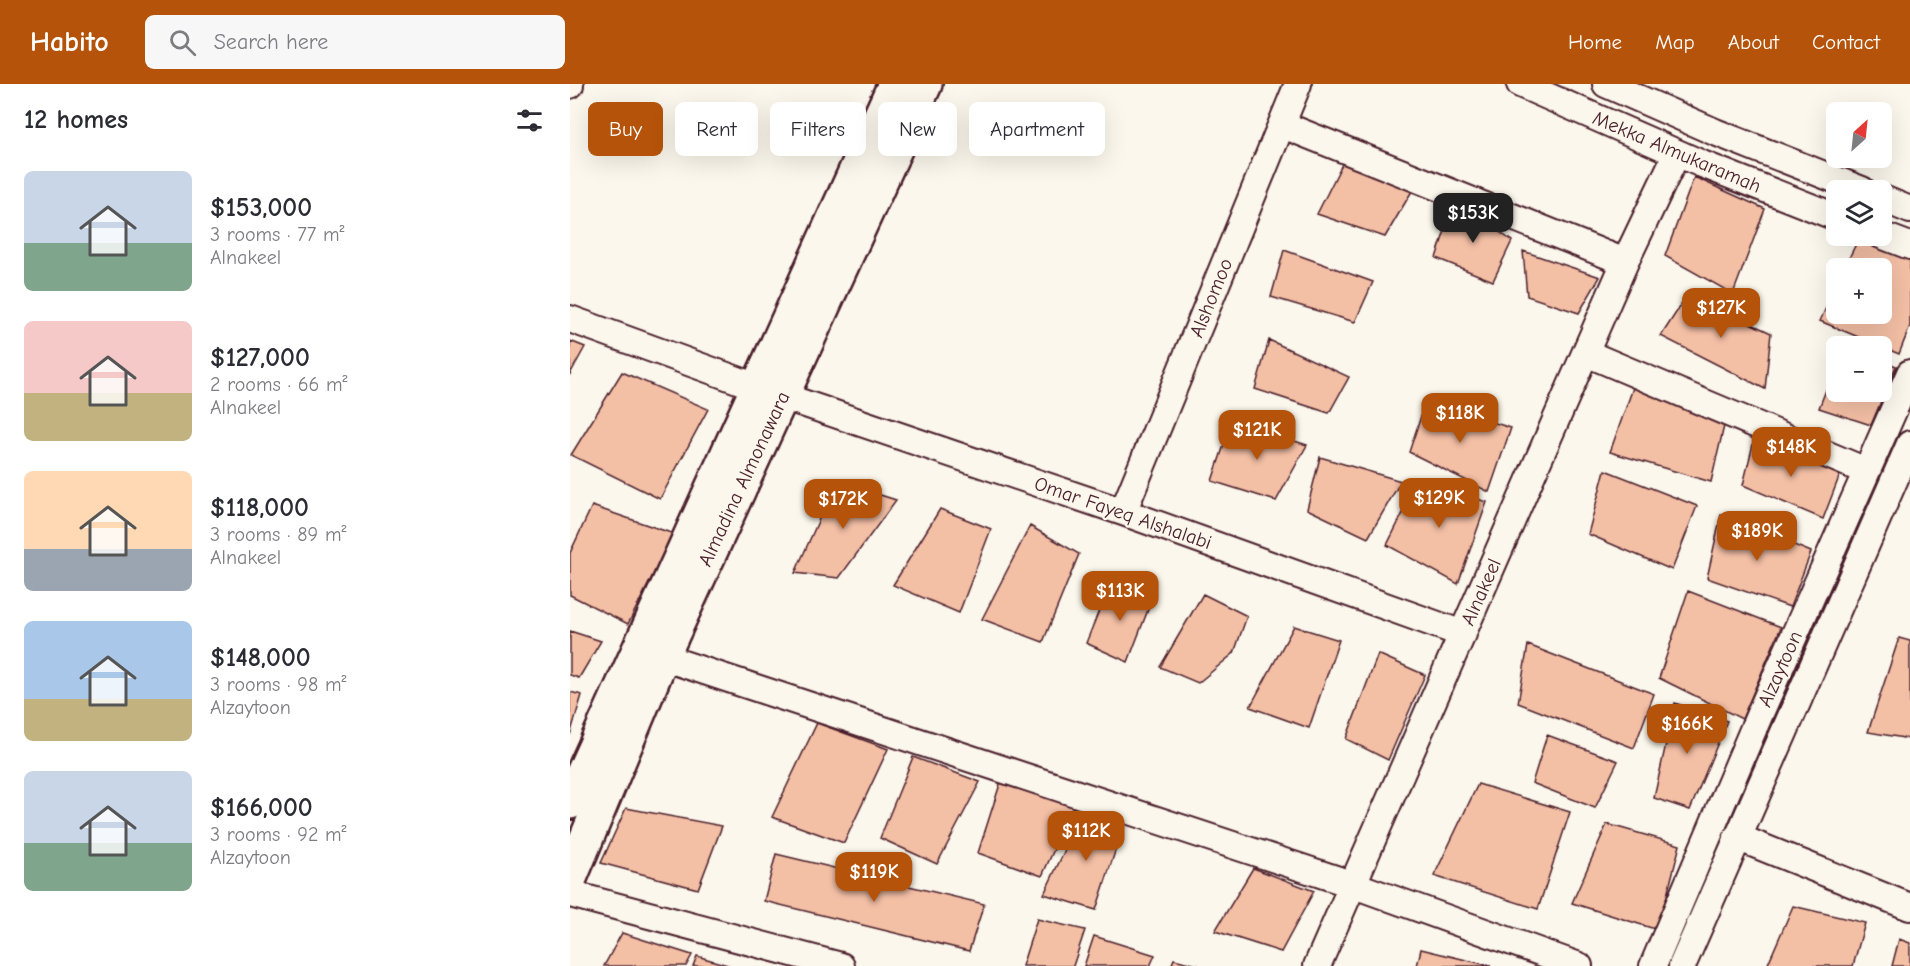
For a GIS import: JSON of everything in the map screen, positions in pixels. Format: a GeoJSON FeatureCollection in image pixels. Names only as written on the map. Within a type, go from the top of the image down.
{"type":"FeatureCollection","features":[{"type":"Feature","properties":{"kind":"main road"},"geometry":{"type":"LineString","coordinates":[[570,802],[769,392],[895,84]]}},
{"type":"Feature","properties":{"kind":"main road","name":"Almadina Almonawara"},"geometry":{"type":"LineString","coordinates":[[570,878],[769,392],[925,84]]}},
{"type":"Feature","properties":{"kind":"street","name":"Alshomoo"},"geometry":{"type":"LineString","coordinates":[[1123,512],[1299,84]]}},
{"type":"Feature","properties":{"kind":"street","name":"Mekka Almukaramah"},"geometry":{"type":"LineString","coordinates":[[1520,84],[1677,153],[1826,213]]}},
{"type":"Feature","properties":{"kind":"street","name":"Mekka Almukaramah"},"geometry":{"type":"LineString","coordinates":[[1606,84],[1715,132],[1837,180]]}},
{"type":"Feature","properties":{"kind":"street"},"geometry":{"type":"LineString","coordinates":[[1283,125],[1625,262]]}},
{"type":"Feature","properties":{"kind":"street","name":"Alnakeel"},"geometry":{"type":"LineString","coordinates":[[1317,966],[1625,262],[1677,153]]}},
{"type":"Feature","properties":{"kind":"street"},"geometry":{"type":"LineString","coordinates":[[1892,203],[1910,210]]}},
{"type":"Feature","properties":{"kind":"street"},"geometry":{"type":"LineString","coordinates":[[1892,239],[1910,246]]}},
{"type":"Feature","properties":{"kind":"street","name":"Omar Fayeq Alshalabi"},"geometry":{"type":"LineString","coordinates":[[570,319],[769,392],[1123,512],[1463,634]]}},
{"type":"Feature","properties":{"kind":"street"},"geometry":{"type":"LineString","coordinates":[[1586,353],[1866,471]]}},
{"type":"Feature","properties":{"kind":"street","name":"Alzaytoon"},"geometry":{"type":"LineString","coordinates":[[1653,966],[1910,373]]}},
{"type":"Feature","properties":{"kind":"street"},"geometry":{"type":"LineString","coordinates":[[1682,966],[1910,444]]}},
{"type":"Feature","properties":{"kind":"street"},"geometry":{"type":"LineString","coordinates":[[662,657],[1354,885],[1579,966]]}},
{"type":"Feature","properties":{"kind":"street"},"geometry":{"type":"LineString","coordinates":[[1737,837],[1910,908]]}},
{"type":"Feature","properties":{"kind":"street"},"geometry":{"type":"LineString","coordinates":[[570,894],[841,966]]}},
{"type":"Feature","properties":{"kind":"building"},"geometry":{"type":"Polygon","coordinates":[[[1344,160],[1412,191],[1385,237],[1317,214],[1344,160]]]}},
{"type":"Feature","properties":{"kind":"building"},"geometry":{"type":"Polygon","coordinates":[[[1694,177],[1765,209],[1733,294],[1665,256],[1694,177]]]}},
{"type":"Feature","properties":{"kind":"building"},"geometry":{"type":"Polygon","coordinates":[[[1455,200],[1512,241],[1493,281],[1436,258],[1455,200]]]}},
{"type":"Feature","properties":{"kind":"building"},"geometry":{"type":"Polygon","coordinates":[[[1855,246],[1882,246],[1910,256],[1910,326],[1899,354],[1892,351],[1892,336],[1856,336],[1827,324],[1892,324],[1892,258],[1849,258],[1855,246]]]}},
{"type":"Feature","properties":{"kind":"building"},"geometry":{"type":"Polygon","coordinates":[[[1284,250],[1373,282],[1355,322],[1271,297],[1284,250]]]}},
{"type":"Feature","properties":{"kind":"building"},"geometry":{"type":"Polygon","coordinates":[[[1523,251],[1600,277],[1579,313],[1527,296],[1523,251]]]}},
{"type":"Feature","properties":{"kind":"building"},"geometry":{"type":"Polygon","coordinates":[[[1688,294],[1771,333],[1765,389],[1661,336],[1688,294]]]}},
{"type":"Feature","properties":{"kind":"building"},"geometry":{"type":"Polygon","coordinates":[[[1826,308],[1826,324],[1820,321],[1826,308]]]}},
{"type":"Feature","properties":{"kind":"building"},"geometry":{"type":"Polygon","coordinates":[[[1269,340],[1349,377],[1329,413],[1255,389],[1269,340]]]}},
{"type":"Feature","properties":{"kind":"building"},"geometry":{"type":"Polygon","coordinates":[[[570,341],[585,347],[570,374],[570,341]]]}},
{"type":"Feature","properties":{"kind":"building"},"geometry":{"type":"Polygon","coordinates":[[[622,372],[708,409],[660,499],[571,455],[622,372]]]}},
{"type":"Feature","properties":{"kind":"building"},"geometry":{"type":"Polygon","coordinates":[[[1634,385],[1724,426],[1711,482],[1610,452],[1634,385]]]}},
{"type":"Feature","properties":{"kind":"building"},"geometry":{"type":"Polygon","coordinates":[[[1826,390],[1826,402],[1881,402],[1871,425],[1819,408],[1826,390]]]}},
{"type":"Feature","properties":{"kind":"building"},"geometry":{"type":"Polygon","coordinates":[[[1426,401],[1511,428],[1489,492],[1409,452],[1426,401]]]}},
{"type":"Feature","properties":{"kind":"building"},"geometry":{"type":"Polygon","coordinates":[[[1232,421],[1307,445],[1276,501],[1212,481],[1232,421]]]}},
{"type":"Feature","properties":{"kind":"building"},"geometry":{"type":"Polygon","coordinates":[[[1755,436],[1841,472],[1823,519],[1743,485],[1755,436]]]}},
{"type":"Feature","properties":{"kind":"building"},"geometry":{"type":"Polygon","coordinates":[[[1320,457],[1401,481],[1368,538],[1307,509],[1320,457]]]}},
{"type":"Feature","properties":{"kind":"building"},"geometry":{"type":"Polygon","coordinates":[[[1605,470],[1697,506],[1672,570],[1588,534],[1605,470]]]}},
{"type":"Feature","properties":{"kind":"building"},"geometry":{"type":"Polygon","coordinates":[[[836,481],[896,500],[839,578],[795,573],[836,481]]]}},
{"type":"Feature","properties":{"kind":"building"},"geometry":{"type":"Polygon","coordinates":[[[1419,481],[1487,502],[1458,584],[1387,545],[1419,481]]]}},
{"type":"Feature","properties":{"kind":"building"},"geometry":{"type":"Polygon","coordinates":[[[592,506],[674,534],[628,624],[570,595],[570,553],[592,506]]]}},
{"type":"Feature","properties":{"kind":"building"},"geometry":{"type":"Polygon","coordinates":[[[940,509],[991,529],[959,613],[893,585],[940,509]]]}},
{"type":"Feature","properties":{"kind":"building"},"geometry":{"type":"Polygon","coordinates":[[[1721,515],[1811,552],[1790,607],[1707,578],[1721,515]]]}},
{"type":"Feature","properties":{"kind":"building"},"geometry":{"type":"Polygon","coordinates":[[[1030,526],[1079,554],[1043,642],[982,619],[1030,526]]]}},
{"type":"Feature","properties":{"kind":"building"},"geometry":{"type":"Polygon","coordinates":[[[1108,588],[1154,594],[1128,662],[1086,643],[1108,588]]]}},
{"type":"Feature","properties":{"kind":"building"},"geometry":{"type":"Polygon","coordinates":[[[1688,591],[1781,627],[1742,719],[1659,678],[1688,591]]]}},
{"type":"Feature","properties":{"kind":"building"},"geometry":{"type":"Polygon","coordinates":[[[1203,594],[1247,616],[1234,653],[1198,683],[1160,667],[1203,594]]]}},
{"type":"Feature","properties":{"kind":"building"},"geometry":{"type":"Polygon","coordinates":[[[1294,626],[1339,640],[1309,728],[1250,707],[1294,626]]]}},
{"type":"Feature","properties":{"kind":"building"},"geometry":{"type":"Polygon","coordinates":[[[570,631],[601,641],[579,678],[570,675],[570,631]]]}},
{"type":"Feature","properties":{"kind":"building"},"geometry":{"type":"Polygon","coordinates":[[[1899,638],[1910,641],[1910,739],[1868,732],[1899,638]]]}},
{"type":"Feature","properties":{"kind":"building"},"geometry":{"type":"Polygon","coordinates":[[[1528,645],[1654,694],[1634,748],[1518,703],[1528,645]]]}},
{"type":"Feature","properties":{"kind":"building"},"geometry":{"type":"Polygon","coordinates":[[[1378,654],[1425,675],[1388,760],[1346,739],[1378,654]]]}},
{"type":"Feature","properties":{"kind":"building"},"geometry":{"type":"Polygon","coordinates":[[[570,692],[582,695],[570,735],[570,692]]]}},
{"type":"Feature","properties":{"kind":"building"},"geometry":{"type":"Polygon","coordinates":[[[1675,703],[1727,721],[1690,810],[1654,798],[1675,703]]]}},
{"type":"Feature","properties":{"kind":"building"},"geometry":{"type":"Polygon","coordinates":[[[817,723],[888,749],[844,843],[772,817],[817,723]]]}},
{"type":"Feature","properties":{"kind":"building"},"geometry":{"type":"Polygon","coordinates":[[[1547,735],[1618,761],[1595,808],[1532,783],[1547,735]]]}},
{"type":"Feature","properties":{"kind":"building"},"geometry":{"type":"Polygon","coordinates":[[[913,757],[980,782],[937,864],[880,838],[913,757]]]}},
{"type":"Feature","properties":{"kind":"building"},"geometry":{"type":"Polygon","coordinates":[[[1001,781],[1075,803],[1042,876],[978,853],[1001,781]]]}},
{"type":"Feature","properties":{"kind":"building"},"geometry":{"type":"Polygon","coordinates":[[[1478,784],[1570,812],[1538,909],[1434,876],[1478,784]]]}},
{"type":"Feature","properties":{"kind":"building"},"geometry":{"type":"Polygon","coordinates":[[[626,808],[722,826],[698,889],[601,863],[626,808]]]}},
{"type":"Feature","properties":{"kind":"building"},"geometry":{"type":"Polygon","coordinates":[[[1083,812],[1123,827],[1096,910],[1044,894],[1083,812]]]}},
{"type":"Feature","properties":{"kind":"building"},"geometry":{"type":"Polygon","coordinates":[[[1607,824],[1680,845],[1658,930],[1572,903],[1607,824]]]}},
{"type":"Feature","properties":{"kind":"building"},"geometry":{"type":"Polygon","coordinates":[[[776,854],[984,904],[969,951],[764,901],[776,854]]]}},
{"type":"Feature","properties":{"kind":"building"},"geometry":{"type":"Polygon","coordinates":[[[1253,868],[1314,891],[1281,952],[1215,931],[1253,868]]]}},
{"type":"Feature","properties":{"kind":"building"},"geometry":{"type":"Polygon","coordinates":[[[1793,906],[1865,923],[1853,966],[1767,966],[1793,906]]]}},
{"type":"Feature","properties":{"kind":"building"},"geometry":{"type":"Polygon","coordinates":[[[1037,919],[1085,930],[1073,966],[1022,966],[1037,919]]]}},
{"type":"Feature","properties":{"kind":"building"},"geometry":{"type":"Polygon","coordinates":[[[622,933],[692,955],[686,966],[604,966],[622,933]]]}},
{"type":"Feature","properties":{"kind":"building"},"geometry":{"type":"Polygon","coordinates":[[[1094,936],[1155,955],[1150,966],[1084,966],[1094,936]]]}},
{"type":"Feature","properties":{"kind":"building"},"geometry":{"type":"Polygon","coordinates":[[[1899,939],[1910,943],[1910,966],[1892,966],[1899,939]]]}},
{"type":"Feature","properties":{"kind":"building"},"geometry":{"type":"Polygon","coordinates":[[[1421,949],[1491,966],[1417,966],[1421,949]]]}},
{"type":"Feature","properties":{"kind":"building"},"geometry":{"type":"Polygon","coordinates":[[[697,956],[731,966],[693,966],[697,956]]]}},
{"type":"Feature","properties":{"kind":"building"},"geometry":{"type":"Polygon","coordinates":[[[1174,959],[1201,966],[1171,966],[1174,959]]]}}]}
